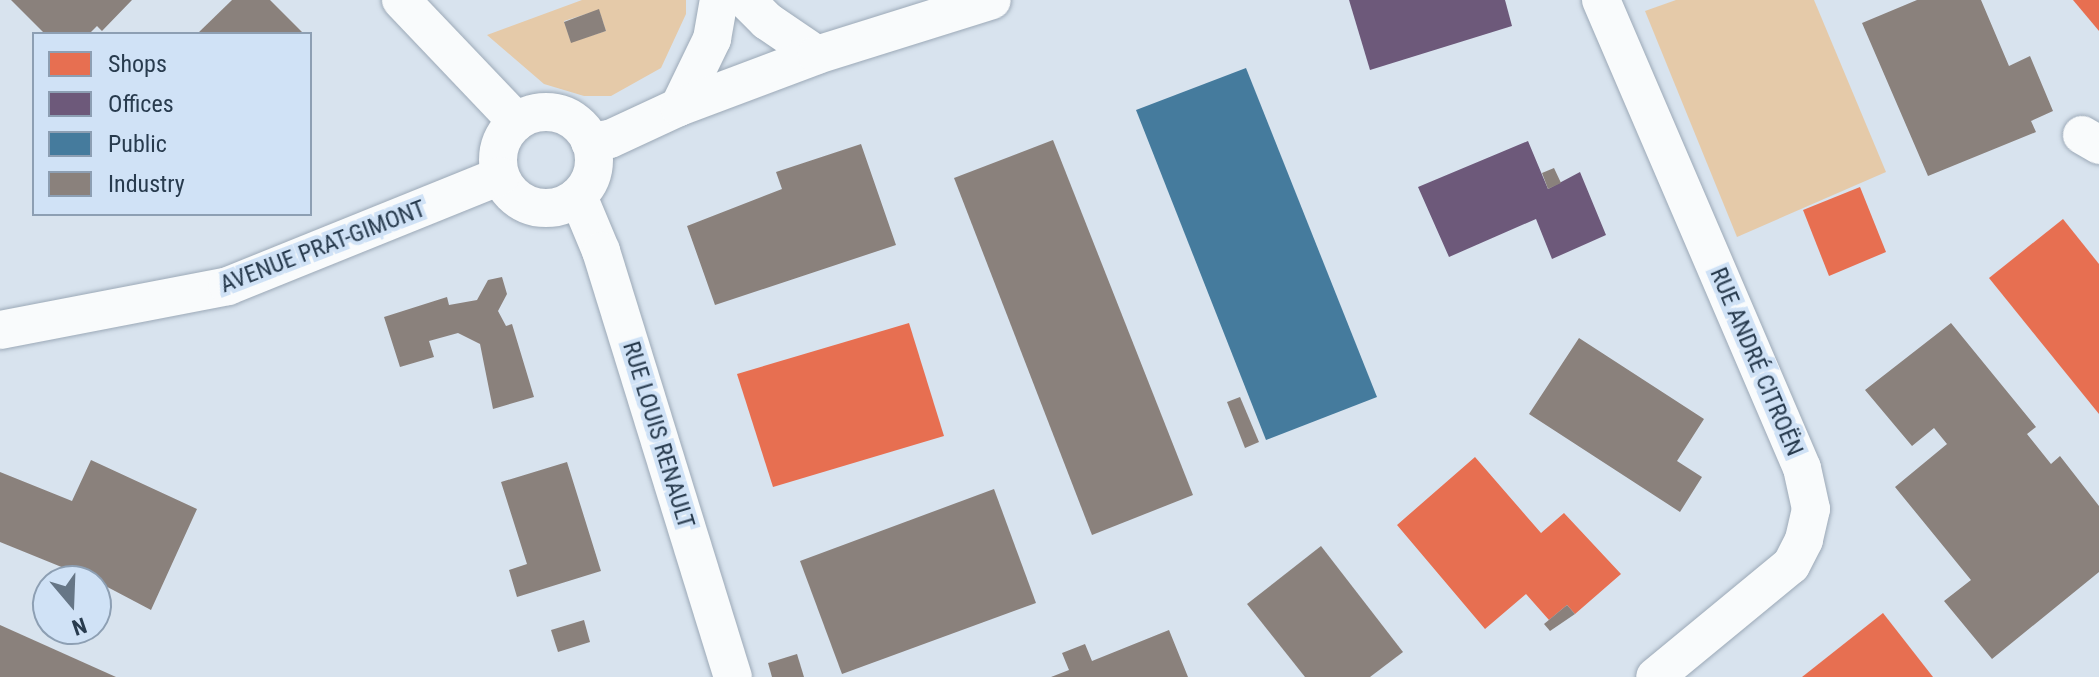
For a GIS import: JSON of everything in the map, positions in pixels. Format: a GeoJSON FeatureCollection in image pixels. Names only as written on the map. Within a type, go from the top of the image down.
{"type":"FeatureCollection","features":[{"type":"Feature","properties":{"kind":"street"},"geometry":{"type":"LineString","coordinates":[[401,0],[517,122]]}},
{"type":"Feature","properties":{"kind":"street"},"geometry":{"type":"LineString","coordinates":[[679,107],[712,39],[719,0]]}},
{"type":"Feature","properties":{"kind":"street"},"geometry":{"type":"LineString","coordinates":[[746,0],[767,21],[817,55]]}},
{"type":"Feature","properties":{"kind":"street"},"geometry":{"type":"LineString","coordinates":[[590,142],[610,139],[679,107],[817,55],[992,0]]}},
{"type":"Feature","properties":{"kind":"street","name":"RUE ANDRÉ CITROËN"},"geometry":{"type":"LineString","coordinates":[[1601,0],[1802,468],[1811,509],[1804,540],[1791,565],[1655,677]]}},
{"type":"Feature","properties":{"kind":"street"},"geometry":{"type":"LineString","coordinates":[[552,113],[575,122],[590,142],[592,176],[578,196],[549,208],[534,207],[508,190],[500,176],[500,146],[517,122],[552,113]]}},
{"type":"Feature","properties":{"kind":"street","name":"AVENUE PRAT-GIMONT"},"geometry":{"type":"LineString","coordinates":[[0,330],[228,286],[500,176]]}},
{"type":"Feature","properties":{"kind":"street","name":"RUE LOUIS RENAULT"},"geometry":{"type":"LineString","coordinates":[[578,196],[601,251],[733,677]]}},
{"type":"Feature","properties":{"kind":"shaded area"},"geometry":{"type":"Polygon","coordinates":[[[582,0],[686,0],[686,14],[661,68],[611,96],[584,96],[544,84],[487,35],[582,0]],[[599,10],[564,21],[571,42],[606,31],[599,10]]]}},
{"type":"Feature","properties":{"kind":"shaded area"},"geometry":{"type":"Polygon","coordinates":[[[1676,0],[1814,0],[1886,172],[1737,237],[1645,11],[1676,0]]]}},
{"type":"Feature","properties":{"kind":"building: Shops"},"geometry":{"type":"Polygon","coordinates":[[[2073,0],[2099,0],[2099,31],[2073,0]]]}},
{"type":"Feature","properties":{"kind":"building: Shops"},"geometry":{"type":"Polygon","coordinates":[[[1860,187],[1886,252],[1829,276],[1803,210],[1860,187]]]}},
{"type":"Feature","properties":{"kind":"building: Shops"},"geometry":{"type":"Polygon","coordinates":[[[2063,219],[2099,264],[2099,414],[1989,278],[2063,219]]]}},
{"type":"Feature","properties":{"kind":"building: Shops"},"geometry":{"type":"Polygon","coordinates":[[[909,323],[944,436],[773,487],[737,374],[909,323]]]}},
{"type":"Feature","properties":{"kind":"building: Shops"},"geometry":{"type":"Polygon","coordinates":[[[1475,457],[1541,533],[1564,513],[1621,574],[1575,614],[1567,605],[1549,620],[1526,594],[1485,629],[1397,525],[1475,457]]]}},
{"type":"Feature","properties":{"kind":"building: Shops"},"geometry":{"type":"Polygon","coordinates":[[[1883,613],[1933,677],[1802,677],[1883,613]]]}},
{"type":"Feature","properties":{"kind":"building: Offices"},"geometry":{"type":"Polygon","coordinates":[[[1349,0],[1505,0],[1512,26],[1370,70],[1349,0]]]}},
{"type":"Feature","properties":{"kind":"building: Offices"},"geometry":{"type":"Polygon","coordinates":[[[1528,141],[1548,189],[1580,172],[1606,235],[1552,259],[1536,219],[1449,257],[1418,187],[1528,141]]]}},
{"type":"Feature","properties":{"kind":"building: Public"},"geometry":{"type":"Polygon","coordinates":[[[1246,68],[1377,397],[1266,440],[1136,110],[1246,68]]]}},
{"type":"Feature","properties":{"kind":"building: Industry"},"geometry":{"type":"Polygon","coordinates":[[[11,0],[132,0],[102,31],[97,26],[91,32],[43,32],[11,0]]]}},
{"type":"Feature","properties":{"kind":"building: Industry"},"geometry":{"type":"Polygon","coordinates":[[[232,0],[270,0],[302,32],[199,32],[232,0]]]}},
{"type":"Feature","properties":{"kind":"building: Industry"},"geometry":{"type":"Polygon","coordinates":[[[1917,0],[1981,0],[2009,66],[2030,56],[2053,111],[2031,121],[2036,132],[1928,176],[1862,23],[1917,0]]]}},
{"type":"Feature","properties":{"kind":"building: Industry"},"geometry":{"type":"Polygon","coordinates":[[[599,9],[606,31],[571,43],[564,22],[599,9]]]}},
{"type":"Feature","properties":{"kind":"building: Industry"},"geometry":{"type":"Polygon","coordinates":[[[1053,140],[1193,495],[1092,535],[954,178],[1053,140]]]}},
{"type":"Feature","properties":{"kind":"building: Industry"},"geometry":{"type":"Polygon","coordinates":[[[861,144],[896,245],[715,305],[687,226],[782,189],[776,172],[861,144]]]}},
{"type":"Feature","properties":{"kind":"building: Industry"},"geometry":{"type":"Polygon","coordinates":[[[1554,168],[1561,183],[1548,189],[1542,173],[1554,168]]]}},
{"type":"Feature","properties":{"kind":"building: Industry"},"geometry":{"type":"Polygon","coordinates":[[[502,277],[507,294],[498,311],[506,326],[512,324],[534,397],[493,409],[480,344],[458,333],[429,341],[434,357],[400,367],[384,317],[447,297],[449,305],[477,300],[488,280],[502,277]]]}},
{"type":"Feature","properties":{"kind":"building: Industry"},"geometry":{"type":"Polygon","coordinates":[[[1951,323],[2036,427],[2027,434],[2051,464],[2060,456],[2099,506],[2099,572],[1992,659],[1944,601],[1971,580],[1895,487],[1947,444],[1934,428],[1912,446],[1865,390],[1951,323]]]}},
{"type":"Feature","properties":{"kind":"building: Industry"},"geometry":{"type":"Polygon","coordinates":[[[1579,338],[1704,419],[1677,461],[1702,477],[1680,512],[1529,414],[1579,338]]]}},
{"type":"Feature","properties":{"kind":"building: Industry"},"geometry":{"type":"Polygon","coordinates":[[[1240,397],[1259,442],[1245,448],[1227,402],[1240,397]]]}},
{"type":"Feature","properties":{"kind":"building: Industry"},"geometry":{"type":"Polygon","coordinates":[[[91,460],[197,509],[151,610],[112,589],[112,565],[57,565],[0,542],[0,472],[72,501],[91,460]]]}},
{"type":"Feature","properties":{"kind":"building: Industry"},"geometry":{"type":"Polygon","coordinates":[[[567,462],[601,571],[517,597],[509,570],[527,564],[501,482],[567,462]]]}},
{"type":"Feature","properties":{"kind":"building: Industry"},"geometry":{"type":"Polygon","coordinates":[[[994,489],[1036,603],[842,674],[800,561],[994,489]]]}},
{"type":"Feature","properties":{"kind":"building: Industry"},"geometry":{"type":"Polygon","coordinates":[[[1321,546],[1403,652],[1370,677],[1305,677],[1247,604],[1321,546]]]}},
{"type":"Feature","properties":{"kind":"building: Industry"},"geometry":{"type":"Polygon","coordinates":[[[1567,605],[1575,614],[1550,631],[1544,624],[1567,605]]]}},
{"type":"Feature","properties":{"kind":"building: Industry"},"geometry":{"type":"Polygon","coordinates":[[[584,620],[590,642],[558,652],[551,630],[584,620]]]}},
{"type":"Feature","properties":{"kind":"building: Industry"},"geometry":{"type":"Polygon","coordinates":[[[0,625],[32,639],[32,645],[45,645],[116,677],[0,677],[0,625]]]}},
{"type":"Feature","properties":{"kind":"building: Industry"},"geometry":{"type":"Polygon","coordinates":[[[1169,630],[1188,677],[1051,677],[1069,670],[1062,653],[1085,644],[1092,661],[1169,630]]]}},
{"type":"Feature","properties":{"kind":"building: Industry"},"geometry":{"type":"Polygon","coordinates":[[[797,654],[804,677],[772,677],[768,663],[797,654]]]}}]}
